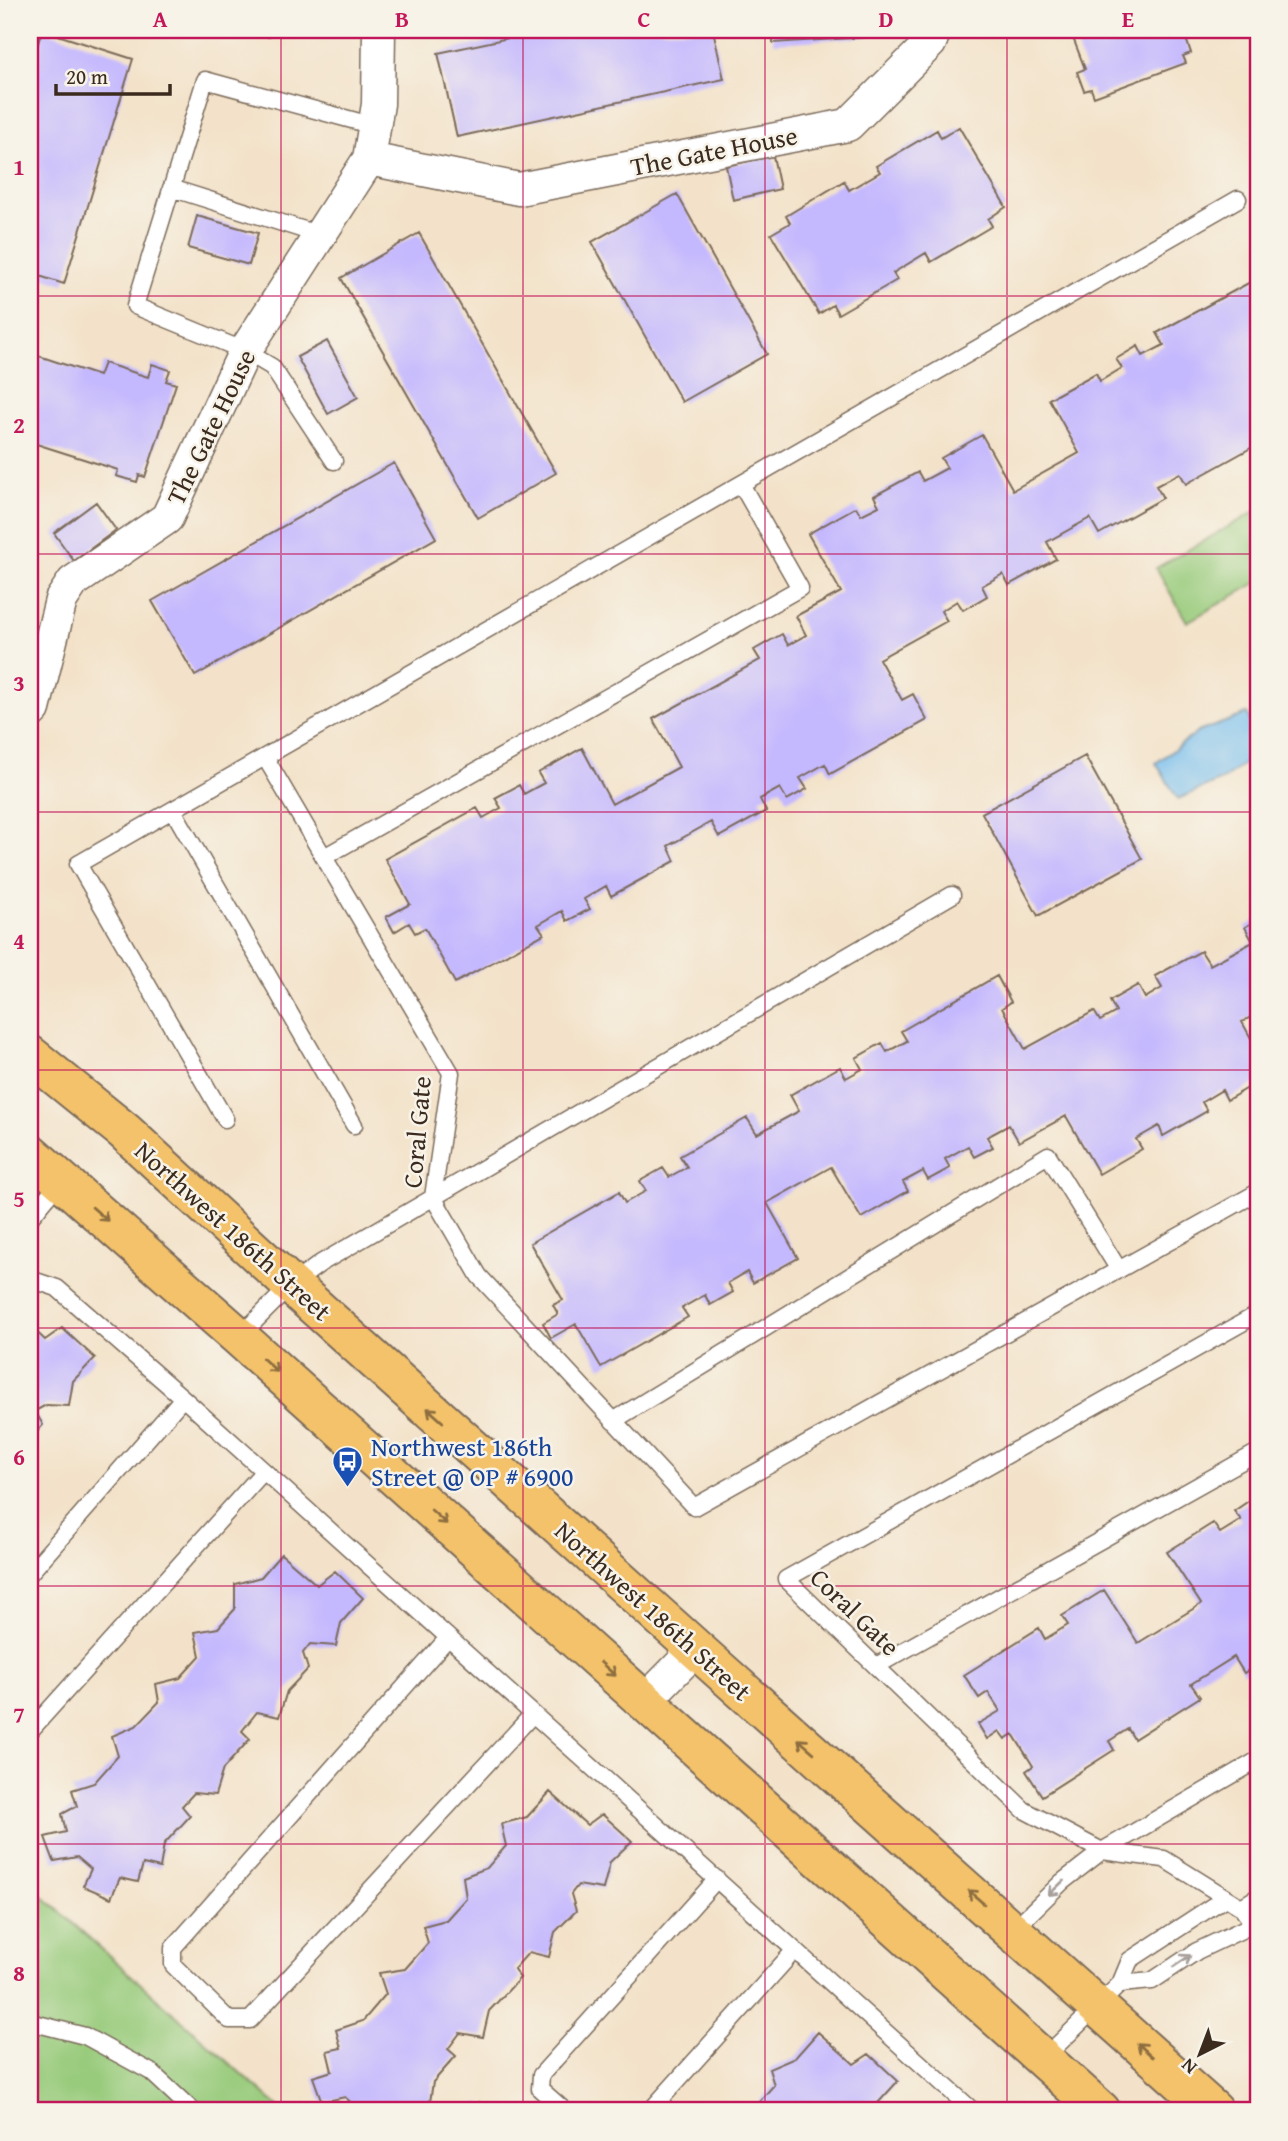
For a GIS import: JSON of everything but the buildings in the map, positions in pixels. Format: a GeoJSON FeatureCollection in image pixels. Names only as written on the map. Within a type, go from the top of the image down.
{"type":"FeatureCollection","features":[{"type":"Feature","properties":{"kind":"main road","name":"Northwest 186th Street"},"geometry":{"type":"LineString","coordinates":[[30,1055],[124,1131],[696,1649],[1013,1930],[1108,1995],[1214,2111]]}},
{"type":"Feature","properties":{"kind":"main road"},"geometry":{"type":"LineString","coordinates":[[30,1153],[239,1337],[1101,2111]]}},
{"type":"Feature","properties":{"kind":"street","name":"The Gate House"},"geometry":{"type":"LineString","coordinates":[[30,713],[34,709],[61,600],[73,582],[167,518],[245,351],[369,159],[378,104],[379,30]]}},
{"type":"Feature","properties":{"kind":"street","name":"The Gate House"},"geometry":{"type":"LineString","coordinates":[[369,159],[519,189],[848,125],[930,44],[935,30]]}},
{"type":"Feature","properties":{"kind":"street"},"geometry":{"type":"LineString","coordinates":[[644,1702],[696,1649]]}},
{"type":"Feature","properties":{"kind":"lane"},"geometry":{"type":"LineString","coordinates":[[334,461],[272,367],[245,351],[135,306],[205,80],[374,126]]}},
{"type":"Feature","properties":{"kind":"lane"},"geometry":{"type":"LineString","coordinates":[[172,188],[320,235]]}},
{"type":"Feature","properties":{"kind":"lane"},"geometry":{"type":"LineString","coordinates":[[225,1119],[78,864],[1238,199]]}},
{"type":"Feature","properties":{"kind":"lane"},"geometry":{"type":"LineString","coordinates":[[324,857],[800,588],[741,484]]}},
{"type":"Feature","properties":{"kind":"lane","name":"Coral Gate"},"geometry":{"type":"LineString","coordinates":[[265,757],[451,1073],[433,1197],[479,1276],[694,1507],[1119,1270]]}},
{"type":"Feature","properties":{"kind":"lane"},"geometry":{"type":"LineString","coordinates":[[173,810],[354,1125]]}},
{"type":"Feature","properties":{"kind":"lane"},"geometry":{"type":"LineString","coordinates":[[239,1337],[291,1285],[321,1263],[952,895]]}},
{"type":"Feature","properties":{"kind":"lane"},"geometry":{"type":"LineString","coordinates":[[613,1421],[1048,1155],[1119,1270],[1258,1192]]}},
{"type":"Feature","properties":{"kind":"lane"},"geometry":{"type":"LineString","coordinates":[[30,1218],[61,1180]]}},
{"type":"Feature","properties":{"kind":"lane"},"geometry":{"type":"LineString","coordinates":[[30,1279],[57,1288],[183,1398],[973,2111]]}},
{"type":"Feature","properties":{"kind":"lane","name":"Coral Gate"},"geometry":{"type":"LineString","coordinates":[[1256,1927],[1241,1907],[1164,1859],[1102,1851],[1024,1810],[786,1579],[1258,1314]]}},
{"type":"Feature","properties":{"kind":"lane"},"geometry":{"type":"LineString","coordinates":[[30,1573],[183,1398]]}},
{"type":"Feature","properties":{"kind":"lane"},"geometry":{"type":"LineString","coordinates":[[876,1666],[1258,1452]]}},
{"type":"Feature","properties":{"kind":"lane"},"geometry":{"type":"LineString","coordinates":[[30,1731],[263,1472]]}},
{"type":"Feature","properties":{"kind":"lane"},"geometry":{"type":"LineString","coordinates":[[447,1639],[173,1948],[173,1965],[229,2020],[250,2020],[532,1715]]}},
{"type":"Feature","properties":{"kind":"lane"},"geometry":{"type":"LineString","coordinates":[[1013,1930],[1062,1882],[1102,1851],[1258,1760]]}},
{"type":"Feature","properties":{"kind":"lane"},"geometry":{"type":"LineString","coordinates":[[565,2111],[540,2089],[541,2075],[717,1879]]}},
{"type":"Feature","properties":{"kind":"lane"},"geometry":{"type":"LineString","coordinates":[[1241,1907],[1258,1897]]}},
{"type":"Feature","properties":{"kind":"lane"},"geometry":{"type":"LineString","coordinates":[[1042,2059],[1108,1995],[1130,1960],[1225,1898]]}},
{"type":"Feature","properties":{"kind":"lane"},"geometry":{"type":"LineString","coordinates":[[1108,1995],[1152,1981],[1197,1951],[1256,1927]]}},
{"type":"Feature","properties":{"kind":"lane"},"geometry":{"type":"LineString","coordinates":[[650,2111],[793,1951]]}},
{"type":"Feature","properties":{"kind":"lane"},"geometry":{"type":"LineString","coordinates":[[30,2022],[85,2036],[129,2060],[150,2072],[193,2111]]}},
{"type":"Feature","properties":{"kind":"green space"},"geometry":{"type":"Polygon","coordinates":[[[1258,510],[1258,582],[1187,622],[1156,568],[1258,510]]]}},
{"type":"Feature","properties":{"kind":"green space"},"geometry":{"type":"Polygon","coordinates":[[[30,1885],[283,2111],[30,2111],[30,1885]]]}},
{"type":"Feature","properties":{"kind":"water"},"geometry":{"type":"Polygon","coordinates":[[[1247,714],[1258,734],[1258,753],[1224,779],[1178,799],[1156,763],[1198,732],[1247,714]]]}},
{"type":"Feature","properties":{"kind":"place","name":"Northwest 186th Street @ OP # 6900"},"geometry":{"type":"Point","coordinates":[348,1489]}}]}
